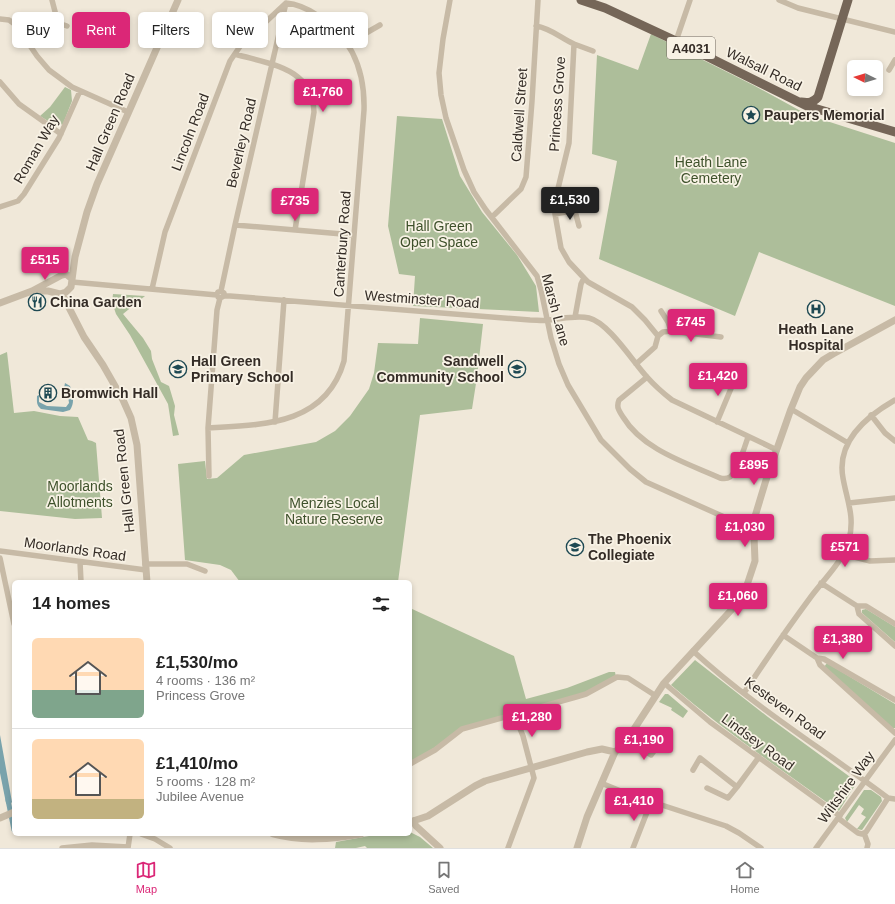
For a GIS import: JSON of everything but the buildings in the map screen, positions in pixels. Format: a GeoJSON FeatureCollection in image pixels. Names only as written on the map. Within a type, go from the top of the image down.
{"type":"FeatureCollection","features":[{"type":"Feature","properties":{"kind":"main road","name":"Walsall Road"},"geometry":{"type":"LineString","coordinates":[[581,0],[605,8],[676,41],[816,110],[895,132]]}},
{"type":"Feature","properties":{"kind":"main road"},"geometry":{"type":"LineString","coordinates":[[798,101],[809,103],[814,102],[818,97],[848,0]]}},
{"type":"Feature","properties":{"kind":"main road"},"geometry":{"type":"LineString","coordinates":[[818,97],[823,108],[832,115]]}},
{"type":"Feature","properties":{"kind":"street"},"geometry":{"type":"LineString","coordinates":[[52,0],[58,23],[67,26]]}},
{"type":"Feature","properties":{"kind":"street","name":"Hall Green Road"},"geometry":{"type":"LineString","coordinates":[[72,280],[74,257],[97,184],[178,0]]}},
{"type":"Feature","properties":{"kind":"street","name":"Marsh Lane"},"geometry":{"type":"LineString","coordinates":[[450,0],[439,73],[441,95],[446,118],[464,170],[474,192],[534,272],[541,290],[547,320],[559,364],[568,384],[601,440],[630,469],[646,482],[751,529]]}},
{"type":"Feature","properties":{"kind":"street","name":"Caldwell Street"},"geometry":{"type":"LineString","coordinates":[[492,217],[521,189],[526,177],[538,0]]}},
{"type":"Feature","properties":{"kind":"street"},"geometry":{"type":"LineString","coordinates":[[676,41],[690,0]]}},
{"type":"Feature","properties":{"kind":"street"},"geometry":{"type":"LineString","coordinates":[[779,0],[798,8],[895,32]]}},
{"type":"Feature","properties":{"kind":"street","name":"Canterbury Road"},"geometry":{"type":"LineString","coordinates":[[286,1],[310,12]]}},
{"type":"Feature","properties":{"kind":"street","name":"Lincoln Road"},"geometry":{"type":"LineString","coordinates":[[152,289],[165,232],[223,78],[241,45],[286,1]]}},
{"type":"Feature","properties":{"kind":"street","name":"Beverley Road"},"geometry":{"type":"LineString","coordinates":[[210,476],[208,428],[217,310],[286,1]]}},
{"type":"Feature","properties":{"kind":"street"},"geometry":{"type":"LineString","coordinates":[[0,19],[9,20],[16,25],[37,56],[49,70],[72,87],[128,112]]}},
{"type":"Feature","properties":{"kind":"street"},"geometry":{"type":"LineString","coordinates":[[368,32],[380,25]]}},
{"type":"Feature","properties":{"kind":"street","name":"Princess Grove"},"geometry":{"type":"LineString","coordinates":[[536,26],[547,29],[574,44],[593,50]]}},
{"type":"Feature","properties":{"kind":"street","name":"Princess Grove"},"geometry":{"type":"LineString","coordinates":[[574,44],[569,143],[555,201],[554,214],[561,248],[569,262],[588,282],[632,307],[658,336]]}},
{"type":"Feature","properties":{"kind":"street","name":"Canterbury Road"},"geometry":{"type":"LineString","coordinates":[[208,428],[275,422],[290,418],[315,406],[336,383],[344,361],[364,98],[364,89],[359,67],[349,48]]}},
{"type":"Feature","properties":{"kind":"street"},"geometry":{"type":"LineString","coordinates":[[235,54],[272,63],[287,69],[308,89],[314,107],[295,230]]}},
{"type":"Feature","properties":{"kind":"street"},"geometry":{"type":"LineString","coordinates":[[889,70],[895,60]]}},
{"type":"Feature","properties":{"kind":"street"},"geometry":{"type":"LineString","coordinates":[[0,82],[19,104],[61,134]]}},
{"type":"Feature","properties":{"kind":"street","name":"Roman Way"},"geometry":{"type":"LineString","coordinates":[[0,207],[18,201],[24,194],[61,134],[80,91]]}},
{"type":"Feature","properties":{"kind":"street"},"geometry":{"type":"LineString","coordinates":[[554,214],[582,209]]}},
{"type":"Feature","properties":{"kind":"street"},"geometry":{"type":"LineString","coordinates":[[575,211],[579,226]]}},
{"type":"Feature","properties":{"kind":"street"},"geometry":{"type":"LineString","coordinates":[[235,226],[354,235]]}},
{"type":"Feature","properties":{"kind":"street","name":"Hall Green Road"},"geometry":{"type":"LineString","coordinates":[[62,275],[74,257]]}},
{"type":"Feature","properties":{"kind":"street"},"geometry":{"type":"LineString","coordinates":[[0,303],[32,290],[62,275],[66,274],[72,280],[69,289],[59,293],[32,290]]}},
{"type":"Feature","properties":{"kind":"street"},"geometry":{"type":"LineString","coordinates":[[575,317],[581,284],[584,278]]}},
{"type":"Feature","properties":{"kind":"street"},"geometry":{"type":"LineString","coordinates":[[55,279],[52,285],[59,293]]}},
{"type":"Feature","properties":{"kind":"street","name":"Westminster Road"},"geometry":{"type":"LineString","coordinates":[[72,280],[220,295],[547,320],[575,317],[588,318],[601,325],[608,331],[659,390],[672,400],[777,450]]}},
{"type":"Feature","properties":{"kind":"street","name":"Hall Green Road"},"geometry":{"type":"LineString","coordinates":[[59,293],[84,337],[103,365],[123,400],[131,418],[137,445],[147,580]]}},
{"type":"Feature","properties":{"kind":"street"},"geometry":{"type":"LineString","coordinates":[[275,422],[284,300]]}},
{"type":"Feature","properties":{"kind":"street"},"geometry":{"type":"LineString","coordinates":[[661,311],[668,322],[671,332]]}},
{"type":"Feature","properties":{"kind":"street"},"geometry":{"type":"LineString","coordinates":[[577,848],[587,818],[615,752],[626,741],[664,683],[735,606],[746,587],[752,567],[749,537],[751,529],[766,480],[800,387],[806,378],[823,360],[895,320]]}},
{"type":"Feature","properties":{"kind":"street"},"geometry":{"type":"LineString","coordinates":[[636,364],[654,347],[658,336],[663,332],[721,337]]}},
{"type":"Feature","properties":{"kind":"street"},"geometry":{"type":"LineString","coordinates":[[647,377],[619,400],[617,404],[618,409],[625,420],[638,435],[653,447],[720,478],[727,479],[735,470],[748,437]]}},
{"type":"Feature","properties":{"kind":"street"},"geometry":{"type":"LineString","coordinates":[[717,422],[735,378]]}},
{"type":"Feature","properties":{"kind":"street"},"geometry":{"type":"LineString","coordinates":[[744,693],[783,635],[843,554],[849,541],[851,512],[842,476],[844,451],[848,442],[859,427],[871,415],[895,400]]}},
{"type":"Feature","properties":{"kind":"street"},"geometry":{"type":"LineString","coordinates":[[791,409],[848,442]]}},
{"type":"Feature","properties":{"kind":"street"},"geometry":{"type":"LineString","coordinates":[[871,415],[885,433],[895,441]]}},
{"type":"Feature","properties":{"kind":"street"},"geometry":{"type":"LineString","coordinates":[[849,503],[895,498]]}},
{"type":"Feature","properties":{"kind":"street","name":"Moorlands Road"},"geometry":{"type":"LineString","coordinates":[[0,551],[80,562],[146,567],[187,564],[205,571]]}},
{"type":"Feature","properties":{"kind":"street"},"geometry":{"type":"LineString","coordinates":[[843,554],[870,561],[895,560]]}},
{"type":"Feature","properties":{"kind":"street"},"geometry":{"type":"LineString","coordinates":[[0,558],[12,615]]}},
{"type":"Feature","properties":{"kind":"street"},"geometry":{"type":"LineString","coordinates":[[80,562],[81,580]]}},
{"type":"Feature","properties":{"kind":"street"},"geometry":{"type":"LineString","coordinates":[[821,583],[857,606],[866,606],[895,624]]}},
{"type":"Feature","properties":{"kind":"street"},"geometry":{"type":"LineString","coordinates":[[857,606],[859,614],[895,646]]}},
{"type":"Feature","properties":{"kind":"street"},"geometry":{"type":"LineString","coordinates":[[783,635],[817,658],[824,659],[895,700]]}},
{"type":"Feature","properties":{"kind":"street","name":"Kesteven Road"},"geometry":{"type":"LineString","coordinates":[[693,652],[713,670],[888,798]]}},
{"type":"Feature","properties":{"kind":"street"},"geometry":{"type":"LineString","coordinates":[[817,658],[820,665],[895,733]]}},
{"type":"Feature","properties":{"kind":"street"},"geometry":{"type":"LineString","coordinates":[[412,763],[435,750],[462,729],[586,694],[617,677],[628,678],[656,696]]}},
{"type":"Feature","properties":{"kind":"street","name":"Lindsey Road"},"geometry":{"type":"LineString","coordinates":[[664,683],[695,710],[839,817],[858,833],[864,833]]}},
{"type":"Feature","properties":{"kind":"street"},"geometry":{"type":"LineString","coordinates":[[508,848],[534,778],[523,736],[514,714]]}},
{"type":"Feature","properties":{"kind":"street","name":"Wiltshire Way"},"geometry":{"type":"LineString","coordinates":[[816,848],[895,740]]}},
{"type":"Feature","properties":{"kind":"street"},"geometry":{"type":"LineString","coordinates":[[626,741],[651,755],[657,747]]}},
{"type":"Feature","properties":{"kind":"street"},"geometry":{"type":"LineString","coordinates":[[440,848],[412,821],[428,816],[485,781],[602,749],[615,752]]}},
{"type":"Feature","properties":{"kind":"street"},"geometry":{"type":"LineString","coordinates":[[706,788],[728,798],[759,757]]}},
{"type":"Feature","properties":{"kind":"street"},"geometry":{"type":"LineString","coordinates":[[693,770],[700,758],[737,787]]}},
{"type":"Feature","properties":{"kind":"street"},"geometry":{"type":"LineString","coordinates":[[601,783],[651,802],[726,826],[761,848]]}},
{"type":"Feature","properties":{"kind":"street"},"geometry":{"type":"LineString","coordinates":[[867,848],[868,844],[864,833],[888,798],[895,799]]}},
{"type":"Feature","properties":{"kind":"street"},"geometry":{"type":"LineString","coordinates":[[632,848],[651,802]]}},
{"type":"Feature","properties":{"kind":"street"},"geometry":{"type":"LineString","coordinates":[[0,818],[12,813]]}},
{"type":"Feature","properties":{"kind":"street"},"geometry":{"type":"LineString","coordinates":[[61,847],[92,845],[128,848],[130,836]]}},
{"type":"Feature","properties":{"kind":"street"},"geometry":{"type":"LineString","coordinates":[[147,836],[170,848]]}},
{"type":"Feature","properties":{"kind":"street"},"geometry":{"type":"LineString","coordinates":[[283,836],[293,838],[334,839],[350,836]]}},
{"type":"Feature","properties":{"kind":"green space","name":"Heath Lane Cemetery"},"geometry":{"type":"Polygon","coordinates":[[[651,34],[755,86],[808,115],[895,143],[895,306],[759,252],[735,316],[599,259],[617,161],[592,154],[597,55],[638,70],[651,34]]]}},
{"type":"Feature","properties":{"kind":"green space"},"geometry":{"type":"Polygon","coordinates":[[[65,87],[71,90],[72,101],[63,124],[56,126],[40,116],[50,107],[65,87]]]}},
{"type":"Feature","properties":{"kind":"green space","name":"Hall Green Open Space"},"geometry":{"type":"Polygon","coordinates":[[[397,116],[442,119],[460,176],[482,212],[517,255],[536,286],[539,312],[413,306],[415,276],[399,274],[388,226],[397,116]]]}},
{"type":"Feature","properties":{"kind":"green space"},"geometry":{"type":"Polygon","coordinates":[[[113,294],[145,296],[123,314],[143,338],[151,351],[152,359],[161,382],[169,386],[175,406],[174,415],[179,435],[173,436],[168,404],[130,335],[116,314],[112,302],[113,294]]]}},
{"type":"Feature","properties":{"kind":"green space","name":"Menzies Local Nature Reserve"},"geometry":{"type":"Polygon","coordinates":[[[420,318],[483,324],[472,409],[420,415],[398,580],[238,580],[231,570],[220,565],[185,560],[178,464],[205,461],[207,479],[217,478],[244,455],[316,442],[335,431],[350,416],[369,389],[374,373],[378,343],[418,344],[420,318]]]}},
{"type":"Feature","properties":{"kind":"green space","name":"Moorlands Allotments"},"geometry":{"type":"Polygon","coordinates":[[[7,352],[14,413],[34,411],[60,416],[78,417],[88,440],[96,443],[102,518],[75,519],[0,511],[0,355],[7,352]]]}},
{"type":"Feature","properties":{"kind":"green space"},"geometry":{"type":"Polygon","coordinates":[[[412,609],[514,656],[526,699],[567,688],[609,672],[615,672],[616,677],[586,694],[462,729],[412,763],[412,609]]]}},
{"type":"Feature","properties":{"kind":"green space"},"geometry":{"type":"Polygon","coordinates":[[[866,609],[895,627],[895,642],[862,613],[862,610],[866,609]]]}},
{"type":"Feature","properties":{"kind":"green space"},"geometry":{"type":"Polygon","coordinates":[[[695,660],[768,717],[857,782],[839,811],[732,734],[671,685],[695,660]]]}},
{"type":"Feature","properties":{"kind":"green space"},"geometry":{"type":"Polygon","coordinates":[[[827,663],[895,704],[895,728],[891,728],[824,667],[827,663]]]}},
{"type":"Feature","properties":{"kind":"green space"},"geometry":{"type":"Polygon","coordinates":[[[665,694],[668,694],[688,711],[683,718],[671,710],[672,708],[659,702],[665,694]]]}},
{"type":"Feature","properties":{"kind":"green space"},"geometry":{"type":"Polygon","coordinates":[[[864,790],[871,790],[881,797],[882,801],[862,830],[857,829],[866,817],[861,814],[864,809],[859,805],[847,822],[845,818],[864,790]]]}},
{"type":"Feature","properties":{"kind":"green space"},"geometry":{"type":"Polygon","coordinates":[[[412,833],[420,837],[433,848],[367,848],[365,846],[356,848],[335,848],[336,842],[369,836],[412,836],[412,833]]]}},
{"type":"Feature","properties":{"kind":"water"},"geometry":{"type":"Polygon","coordinates":[[[65,383],[70,386],[73,395],[73,404],[70,410],[63,412],[41,409],[39,407],[37,396],[39,395],[39,402],[47,406],[66,407],[69,403],[67,389],[64,388],[65,383]]]}},
{"type":"Feature","properties":{"kind":"water"},"geometry":{"type":"Polygon","coordinates":[[[0,735],[12,802],[9,806],[6,803],[0,773],[0,735]]]}},
{"type":"Feature","properties":{"kind":"waterway"},"geometry":{"type":"LineString","coordinates":[[8,800],[12,820]]}},
{"type":"Feature","properties":{"kind":"place","name":"Paupers Memorial"},"geometry":{"type":"Point","coordinates":[751,115]}},
{"type":"Feature","properties":{"kind":"place","name":"China Garden"},"geometry":{"type":"Point","coordinates":[37,302]}},
{"type":"Feature","properties":{"kind":"place","name":"Heath Lane Hospital"},"geometry":{"type":"Point","coordinates":[816,309]}},
{"type":"Feature","properties":{"kind":"place","name":"Hall Green Primary School"},"geometry":{"type":"Point","coordinates":[178,369]}},
{"type":"Feature","properties":{"kind":"place","name":"Sandwell Community School"},"geometry":{"type":"Point","coordinates":[517,369]}},
{"type":"Feature","properties":{"kind":"place","name":"Bromwich Hall"},"geometry":{"type":"Point","coordinates":[48,393]}},
{"type":"Feature","properties":{"kind":"place","name":"The Phoenix Collegiate"},"geometry":{"type":"Point","coordinates":[575,547]}}]}
